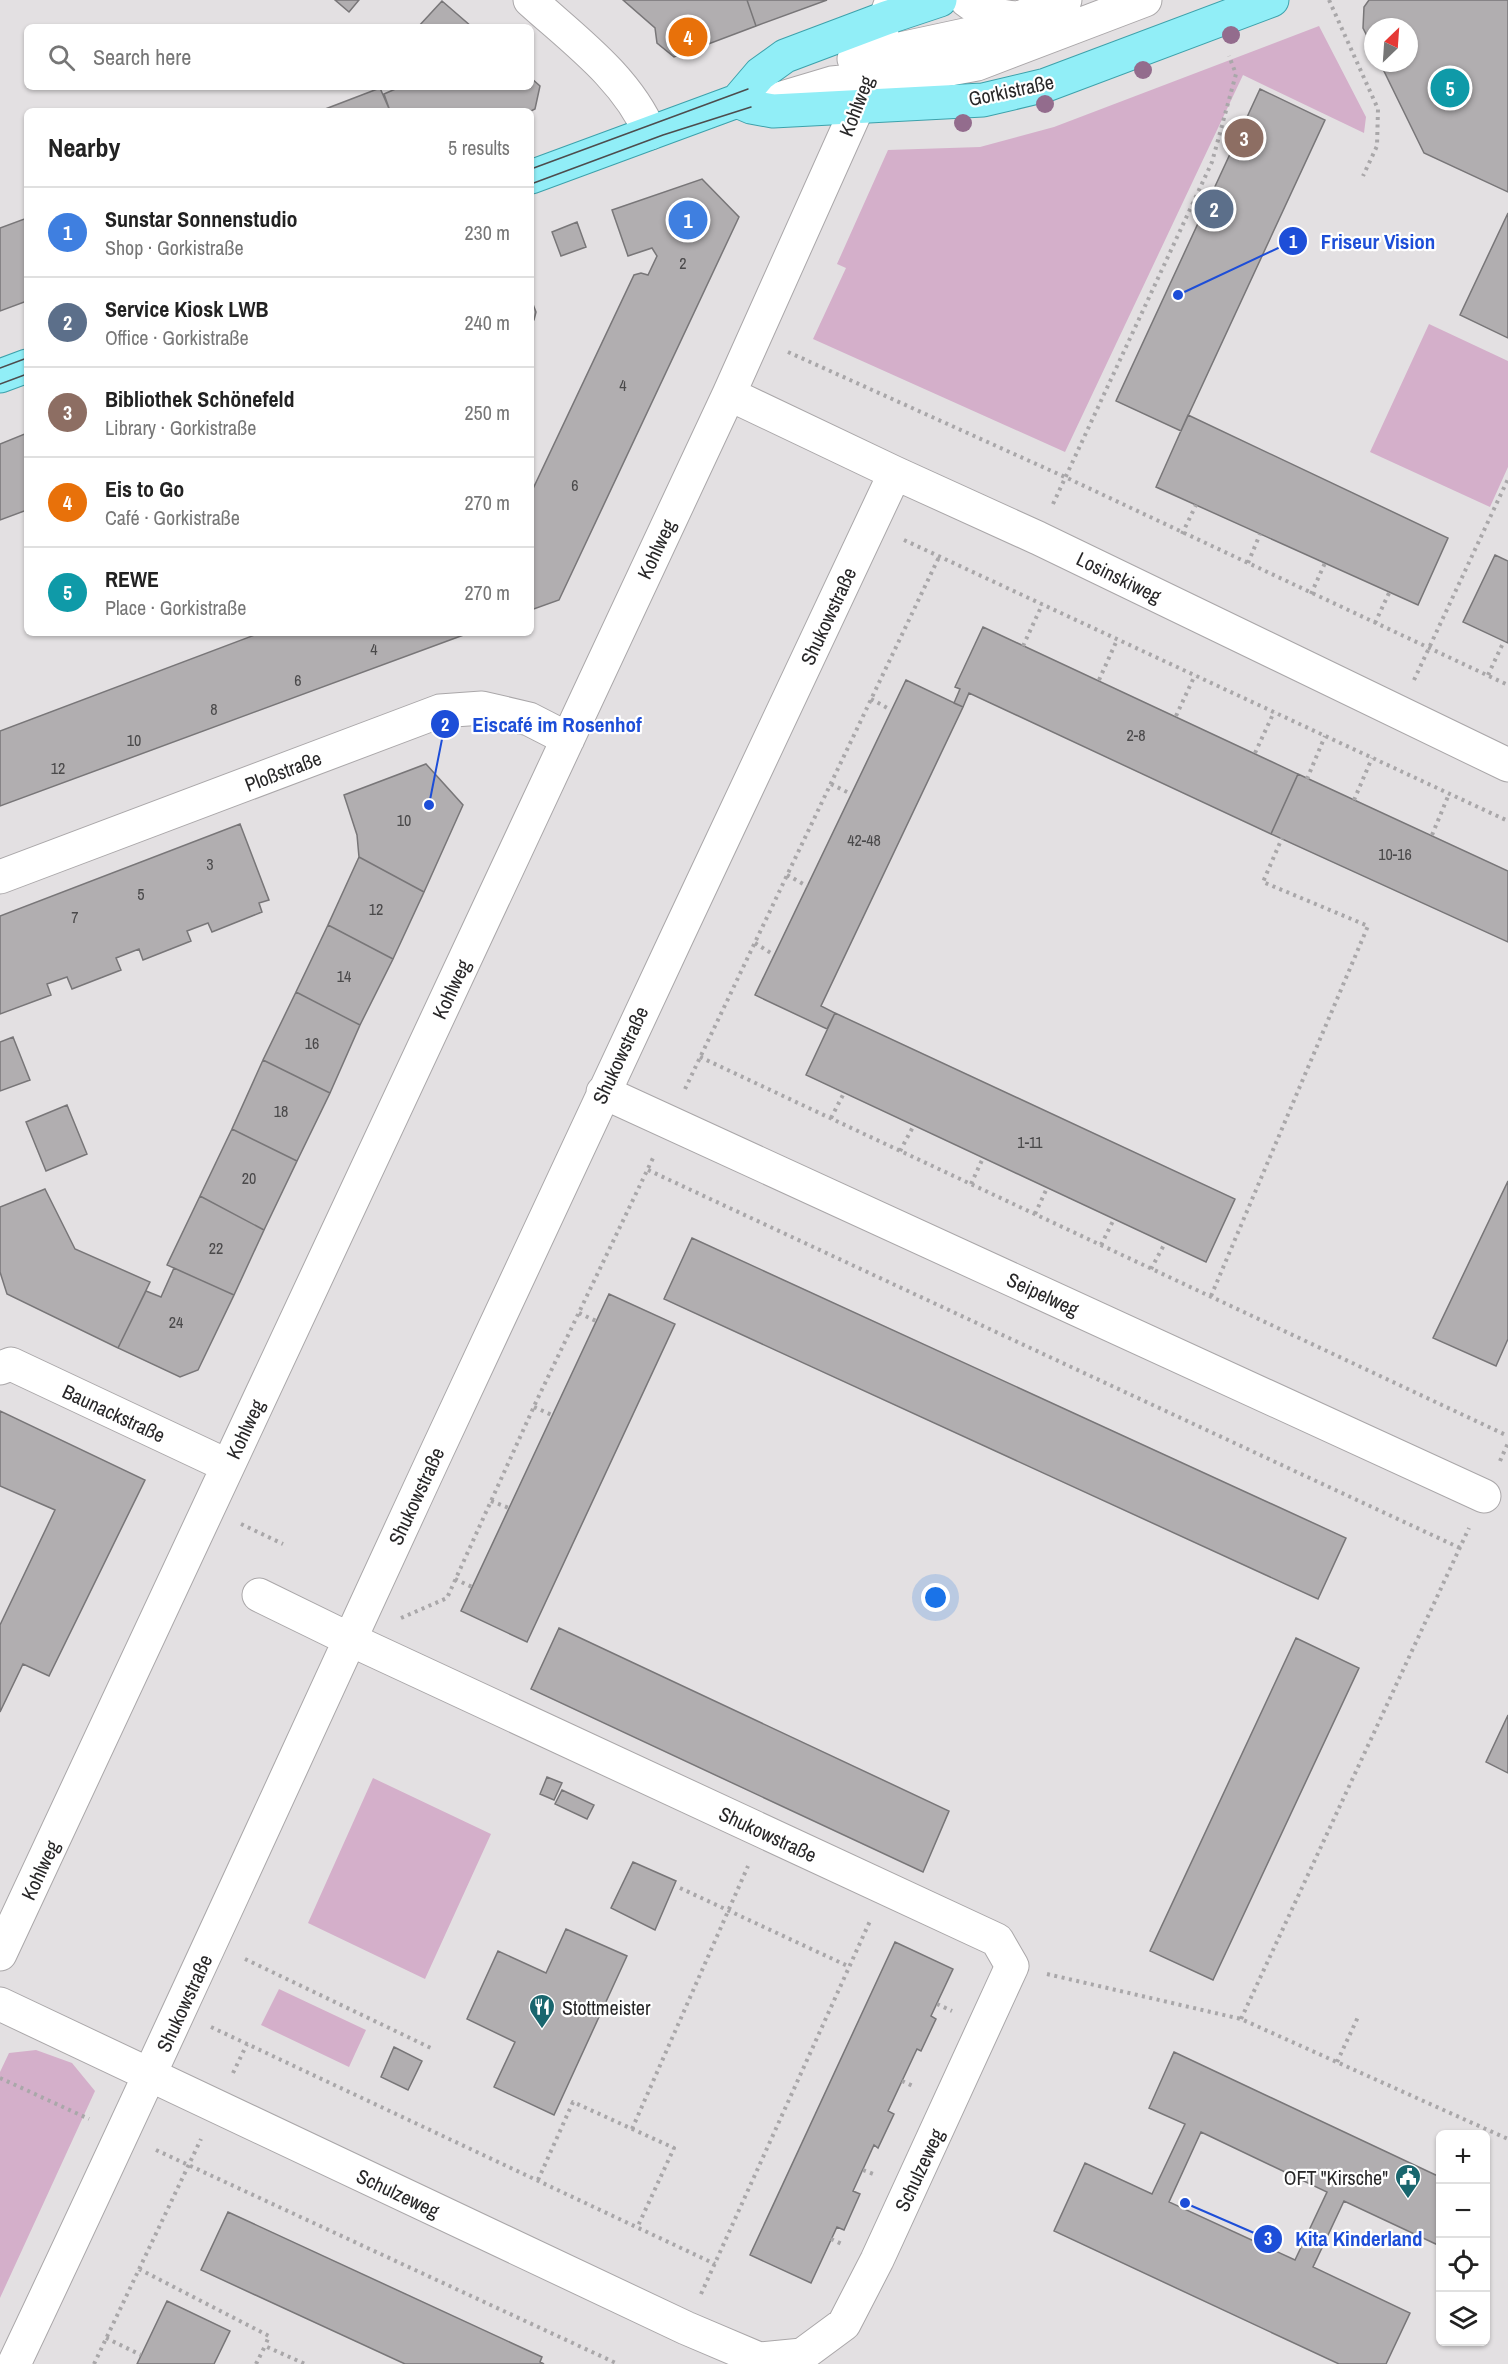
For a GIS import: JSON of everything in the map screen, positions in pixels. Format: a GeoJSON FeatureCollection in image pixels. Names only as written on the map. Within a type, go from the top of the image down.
{"type":"FeatureCollection","features":[{"type":"Feature","properties":{"kind":"main road","name":"Gorkistraße"},"geometry":{"type":"LineString","coordinates":[[534,176],[745,99],[760,74],[785,56],[889,9],[944,0]]}},
{"type":"Feature","properties":{"kind":"main road","name":"Gorkistraße"},"geometry":{"type":"LineString","coordinates":[[745,99],[773,111],[866,80],[983,100],[1046,85],[1272,0]]}},
{"type":"Feature","properties":{"kind":"main road"},"geometry":{"type":"LineString","coordinates":[[0,376],[24,367]]}},
{"type":"Feature","properties":{"kind":"street"},"geometry":{"type":"LineString","coordinates":[[530,0],[585,50],[626,92],[650,133]]}},
{"type":"Feature","properties":{"kind":"street"},"geometry":{"type":"LineString","coordinates":[[964,36],[945,20],[944,0],[1004,17],[1025,30]]}},
{"type":"Feature","properties":{"kind":"street"},"geometry":{"type":"LineString","coordinates":[[745,99],[812,69],[866,80],[922,74],[977,64],[1065,0]]}},
{"type":"Feature","properties":{"kind":"street"},"geometry":{"type":"LineString","coordinates":[[866,80],[964,36],[988,30],[1025,30],[1145,0]]}},
{"type":"Feature","properties":{"kind":"street","name":"Kohlweg"},"geometry":{"type":"LineString","coordinates":[[0,1954],[729,394],[866,80],[889,9]]}},
{"type":"Feature","properties":{"kind":"street","name":"Losinskiweg"},"geometry":{"type":"LineString","coordinates":[[729,394],[1038,538],[1508,765]]}},
{"type":"Feature","properties":{"kind":"street","name":"Shukowstraße"},"geometry":{"type":"LineString","coordinates":[[14,2364],[212,1943],[603,1092],[895,473]]}},
{"type":"Feature","properties":{"kind":"street","name":"Ploßstraße"},"geometry":{"type":"LineString","coordinates":[[0,877],[440,711],[482,708],[530,719],[568,739]]}},
{"type":"Feature","properties":{"kind":"street","name":"Seipelweg"},"geometry":{"type":"LineString","coordinates":[[603,1092],[1484,1496]]}},
{"type":"Feature","properties":{"kind":"street","name":"Baunackstraße"},"geometry":{"type":"LineString","coordinates":[[0,1368],[11,1364],[228,1466]]}},
{"type":"Feature","properties":{"kind":"street","name":"Shukowstraße"},"geometry":{"type":"LineString","coordinates":[[259,1595],[997,1940],[1012,1966]]}},
{"type":"Feature","properties":{"kind":"street","name":"Schulzeweg"},"geometry":{"type":"LineString","coordinates":[[0,2004],[686,2328],[759,2359],[804,2359],[844,2324],[878,2260],[1012,1966]]}},
{"type":"Feature","properties":{"kind":"path"},"geometry":{"type":"LineString","coordinates":[[1329,0],[1378,109],[1377,146],[1362,176]]}},
{"type":"Feature","properties":{"kind":"path"},"geometry":{"type":"LineString","coordinates":[[1038,538],[1212,162],[1236,74],[1229,56]]}},
{"type":"Feature","properties":{"kind":"path"},"geometry":{"type":"LineString","coordinates":[[754,337],[1065,477],[1182,534],[1508,685]]}},
{"type":"Feature","properties":{"kind":"path"},"geometry":{"type":"LineString","coordinates":[[1398,713],[1508,479]]}},
{"type":"Feature","properties":{"kind":"path"},"geometry":{"type":"LineString","coordinates":[[1182,534],[1196,504]]}},
{"type":"Feature","properties":{"kind":"path"},"geometry":{"type":"LineString","coordinates":[[870,525],[1508,821]]}},
{"type":"Feature","properties":{"kind":"path"},"geometry":{"type":"LineString","coordinates":[[1248,564],[1260,534]]}},
{"type":"Feature","properties":{"kind":"path"},"geometry":{"type":"LineString","coordinates":[[350,1639],[447,1598],[534,1407],[939,557]]}},
{"type":"Feature","properties":{"kind":"path"},"geometry":{"type":"LineString","coordinates":[[1311,594],[1325,563]]}},
{"type":"Feature","properties":{"kind":"path"},"geometry":{"type":"LineString","coordinates":[[1375,623],[1389,592]]}},
{"type":"Feature","properties":{"kind":"path"},"geometry":{"type":"LineString","coordinates":[[1023,646],[1042,605]]}},
{"type":"Feature","properties":{"kind":"path"},"geometry":{"type":"LineString","coordinates":[[1099,680],[1117,640]]}},
{"type":"Feature","properties":{"kind":"path"},"geometry":{"type":"LineString","coordinates":[[1487,676],[1504,641]]}},
{"type":"Feature","properties":{"kind":"path"},"geometry":{"type":"LineString","coordinates":[[1176,716],[1195,675]]}},
{"type":"Feature","properties":{"kind":"path"},"geometry":{"type":"LineString","coordinates":[[871,699],[891,710]]}},
{"type":"Feature","properties":{"kind":"path"},"geometry":{"type":"LineString","coordinates":[[1255,753],[1274,712]]}},
{"type":"Feature","properties":{"kind":"path"},"geometry":{"type":"LineString","coordinates":[[1307,779],[1325,736]]}},
{"type":"Feature","properties":{"kind":"path"},"geometry":{"type":"LineString","coordinates":[[1354,800],[1372,758]]}},
{"type":"Feature","properties":{"kind":"path"},"geometry":{"type":"LineString","coordinates":[[831,784],[851,794]]}},
{"type":"Feature","properties":{"kind":"path"},"geometry":{"type":"LineString","coordinates":[[1432,835],[1449,794]]}},
{"type":"Feature","properties":{"kind":"path"},"geometry":{"type":"LineString","coordinates":[[1211,1296],[1368,926],[1263,882],[1282,838]]}},
{"type":"Feature","properties":{"kind":"path"},"geometry":{"type":"LineString","coordinates":[[787,875],[807,886]]}},
{"type":"Feature","properties":{"kind":"path"},"geometry":{"type":"LineString","coordinates":[[755,943],[774,954]]}},
{"type":"Feature","properties":{"kind":"path"},"geometry":{"type":"LineString","coordinates":[[700,1057],[1508,1436]]}},
{"type":"Feature","properties":{"kind":"path"},"geometry":{"type":"LineString","coordinates":[[831,1119],[844,1093]]}},
{"type":"Feature","properties":{"kind":"path"},"geometry":{"type":"LineString","coordinates":[[900,1151],[914,1125]]}},
{"type":"Feature","properties":{"kind":"path"},"geometry":{"type":"LineString","coordinates":[[971,1184],[983,1158]]}},
{"type":"Feature","properties":{"kind":"path"},"geometry":{"type":"LineString","coordinates":[[648,1170],[1460,1548]]}},
{"type":"Feature","properties":{"kind":"path"},"geometry":{"type":"LineString","coordinates":[[1035,1214],[1047,1188]]}},
{"type":"Feature","properties":{"kind":"path"},"geometry":{"type":"LineString","coordinates":[[1101,1245],[1114,1219]]}},
{"type":"Feature","properties":{"kind":"path"},"geometry":{"type":"LineString","coordinates":[[1151,1269],[1165,1243]]}},
{"type":"Feature","properties":{"kind":"path"},"geometry":{"type":"LineString","coordinates":[[579,1313],[596,1321]]}},
{"type":"Feature","properties":{"kind":"path"},"geometry":{"type":"LineString","coordinates":[[534,1407],[552,1415]]}},
{"type":"Feature","properties":{"kind":"path"},"geometry":{"type":"LineString","coordinates":[[1242,2019],[1484,1496]]}},
{"type":"Feature","properties":{"kind":"path"},"geometry":{"type":"LineString","coordinates":[[491,1501],[509,1508]]}},
{"type":"Feature","properties":{"kind":"path"},"geometry":{"type":"LineString","coordinates":[[249,1528],[283,1544]]}},
{"type":"Feature","properties":{"kind":"path"},"geometry":{"type":"LineString","coordinates":[[455,1579],[472,1587]]}},
{"type":"Feature","properties":{"kind":"path"},"geometry":{"type":"LineString","coordinates":[[632,2129],[763,1831]]}},
{"type":"Feature","properties":{"kind":"path"},"geometry":{"type":"LineString","coordinates":[[680,1888],[850,1967]]}},
{"type":"Feature","properties":{"kind":"path"},"geometry":{"type":"LineString","coordinates":[[686,2328],[861,1942]]}},
{"type":"Feature","properties":{"kind":"path"},"geometry":{"type":"LineString","coordinates":[[212,1943],[433,2049]]}},
{"type":"Feature","properties":{"kind":"path"},"geometry":{"type":"LineString","coordinates":[[1012,1966],[1242,2019],[1508,2139]]}},
{"type":"Feature","properties":{"kind":"path"},"geometry":{"type":"LineString","coordinates":[[1337,2062],[1358,2017]]}},
{"type":"Feature","properties":{"kind":"path"},"geometry":{"type":"LineString","coordinates":[[94,2364],[247,2044],[715,2264]]}},
{"type":"Feature","properties":{"kind":"path"},"geometry":{"type":"LineString","coordinates":[[0,2078],[618,2364]]}},
{"type":"Feature","properties":{"kind":"path"},"geometry":{"type":"LineString","coordinates":[[538,2180],[573,2102],[674,2148],[637,2228]]}},
{"type":"Feature","properties":{"kind":"path"},"geometry":{"type":"LineString","coordinates":[[139,2269],[269,2336],[256,2364]]}},
{"type":"Feature","properties":{"kind":"path"},"geometry":{"type":"LineString","coordinates":[[106,2338],[141,2355]]}},
{"type":"Feature","properties":{"kind":"path"},"geometry":{"type":"LineString","coordinates":[[265,2346],[305,2364]]}},
{"type":"Feature","properties":{"kind":"shaded area"},"geometry":{"type":"Polygon","coordinates":[[[1319,26],[1366,117],[1364,133],[1243,75],[1065,452],[813,339],[846,268],[837,264],[888,150],[980,147],[1054,127],[1319,26]]]}},
{"type":"Feature","properties":{"kind":"shaded area"},"geometry":{"type":"Polygon","coordinates":[[[1429,324],[1508,361],[1508,467],[1490,507],[1370,452],[1429,324]]]}},
{"type":"Feature","properties":{"kind":"shaded area"},"geometry":{"type":"Polygon","coordinates":[[[373,1778],[491,1834],[425,1979],[308,1923],[373,1778]]]}},
{"type":"Feature","properties":{"kind":"shaded area"},"geometry":{"type":"Polygon","coordinates":[[[279,1989],[366,2030],[349,2067],[261,2025],[279,1989]]]}},
{"type":"Feature","properties":{"kind":"shaded area"},"geometry":{"type":"Polygon","coordinates":[[[36,2050],[72,2063],[95,2091],[0,2298],[0,2072],[9,2053],[36,2050]]]}},
{"type":"Feature","properties":{"kind":"building"},"geometry":{"type":"Polygon","coordinates":[[[335,0],[359,0],[349,12],[335,0]]]}},
{"type":"Feature","properties":{"kind":"building"},"geometry":{"type":"Polygon","coordinates":[[[623,0],[747,0],[756,26],[674,57],[657,43],[655,28],[623,0]]]}},
{"type":"Feature","properties":{"kind":"building"},"geometry":{"type":"Polygon","coordinates":[[[747,0],[827,0],[756,26],[747,0]]]}},
{"type":"Feature","properties":{"kind":"building"},"geometry":{"type":"Polygon","coordinates":[[[1369,0],[1508,0],[1508,192],[1424,153],[1384,72],[1418,72],[1418,18],[1364,18],[1364,30],[1363,28],[1364,7],[1369,0]]]}},
{"type":"Feature","properties":{"kind":"building"},"geometry":{"type":"Polygon","coordinates":[[[442,1],[469,24],[421,24],[442,1]]]}},
{"type":"Feature","properties":{"kind":"building"},"geometry":{"type":"Polygon","coordinates":[[[534,81],[540,86],[534,110],[389,108],[384,94],[393,90],[534,90],[534,81]]]}},
{"type":"Feature","properties":{"kind":"building"},"geometry":{"type":"Polygon","coordinates":[[[1260,89],[1325,120],[1181,431],[1116,401],[1260,89]]]}},
{"type":"Feature","properties":{"kind":"building"},"geometry":{"type":"Polygon","coordinates":[[[375,90],[381,90],[389,108],[328,108],[375,90]]]}},
{"type":"Feature","properties":{"kind":"building"},"geometry":{"type":"Polygon","coordinates":[[[702,179],[739,217],[559,600],[534,609],[534,487],[634,275],[641,273],[648,275],[657,256],[652,248],[628,256],[612,210],[702,179]]]}},
{"type":"Feature","properties":{"kind":"building"},"geometry":{"type":"Polygon","coordinates":[[[1508,213],[1508,338],[1460,315],[1508,213]]]}},
{"type":"Feature","properties":{"kind":"building"},"geometry":{"type":"Polygon","coordinates":[[[24,219],[24,302],[0,311],[0,228],[24,219]]]}},
{"type":"Feature","properties":{"kind":"building"},"geometry":{"type":"Polygon","coordinates":[[[577,222],[586,247],[561,256],[552,232],[577,222]]]}},
{"type":"Feature","properties":{"kind":"building"},"geometry":{"type":"Polygon","coordinates":[[[1188,415],[1448,538],[1418,605],[1156,487],[1188,415]]]}},
{"type":"Feature","properties":{"kind":"building"},"geometry":{"type":"Polygon","coordinates":[[[24,434],[24,511],[0,520],[0,444],[24,434]]]}},
{"type":"Feature","properties":{"kind":"building"},"geometry":{"type":"Polygon","coordinates":[[[1495,555],[1508,561],[1508,643],[1463,622],[1495,555]]]}},
{"type":"Feature","properties":{"kind":"building"},"geometry":{"type":"Polygon","coordinates":[[[983,627],[1298,774],[1271,834],[969,693],[963,707],[954,703],[960,689],[955,687],[983,627]]]}},
{"type":"Feature","properties":{"kind":"building"},"geometry":{"type":"Polygon","coordinates":[[[252,636],[461,636],[0,806],[0,731],[252,636]]]}},
{"type":"Feature","properties":{"kind":"building"},"geometry":{"type":"Polygon","coordinates":[[[906,680],[963,707],[821,1006],[835,1013],[827,1029],[755,995],[906,680]]]}},
{"type":"Feature","properties":{"kind":"building"},"geometry":{"type":"Polygon","coordinates":[[[426,764],[463,805],[424,892],[359,857],[357,835],[344,795],[426,764]]]}},
{"type":"Feature","properties":{"kind":"building"},"geometry":{"type":"Polygon","coordinates":[[[1298,774],[1508,871],[1508,942],[1271,834],[1298,774]]]}},
{"type":"Feature","properties":{"kind":"building"},"geometry":{"type":"Polygon","coordinates":[[[240,824],[269,900],[259,903],[262,912],[212,932],[208,923],[187,931],[191,941],[143,960],[139,949],[116,958],[121,970],[72,989],[67,977],[47,984],[51,995],[0,1014],[0,916],[240,824]]]}},
{"type":"Feature","properties":{"kind":"building"},"geometry":{"type":"Polygon","coordinates":[[[359,857],[424,892],[393,959],[328,925],[359,857]]]}},
{"type":"Feature","properties":{"kind":"building"},"geometry":{"type":"Polygon","coordinates":[[[328,925],[393,959],[360,1025],[296,992],[328,925]]]}},
{"type":"Feature","properties":{"kind":"building"},"geometry":{"type":"Polygon","coordinates":[[[296,992],[360,1025],[330,1093],[263,1060],[296,992]]]}},
{"type":"Feature","properties":{"kind":"building"},"geometry":{"type":"Polygon","coordinates":[[[835,1013],[1235,1199],[1206,1262],[806,1075],[835,1013]]]}},
{"type":"Feature","properties":{"kind":"building"},"geometry":{"type":"Polygon","coordinates":[[[13,1037],[30,1080],[0,1091],[0,1042],[13,1037]]]}},
{"type":"Feature","properties":{"kind":"building"},"geometry":{"type":"Polygon","coordinates":[[[263,1060],[330,1093],[297,1161],[232,1129],[263,1060]]]}},
{"type":"Feature","properties":{"kind":"building"},"geometry":{"type":"Polygon","coordinates":[[[67,1105],[87,1154],[46,1171],[26,1122],[67,1105]]]}},
{"type":"Feature","properties":{"kind":"building"},"geometry":{"type":"Polygon","coordinates":[[[232,1129],[297,1161],[264,1230],[200,1196],[232,1129]]]}},
{"type":"Feature","properties":{"kind":"building"},"geometry":{"type":"Polygon","coordinates":[[[1508,1181],[1508,1339],[1496,1366],[1433,1338],[1508,1181]]]}},
{"type":"Feature","properties":{"kind":"building"},"geometry":{"type":"Polygon","coordinates":[[[45,1189],[75,1249],[150,1282],[118,1348],[7,1294],[0,1272],[0,1207],[45,1189]]]}},
{"type":"Feature","properties":{"kind":"building"},"geometry":{"type":"Polygon","coordinates":[[[200,1196],[264,1230],[234,1295],[167,1265],[200,1196]]]}},
{"type":"Feature","properties":{"kind":"building"},"geometry":{"type":"Polygon","coordinates":[[[692,1238],[1346,1538],[1318,1599],[664,1299],[692,1238]]]}},
{"type":"Feature","properties":{"kind":"building"},"geometry":{"type":"Polygon","coordinates":[[[174,1268],[234,1295],[198,1370],[180,1377],[118,1348],[146,1291],[161,1297],[174,1268]]]}},
{"type":"Feature","properties":{"kind":"building"},"geometry":{"type":"Polygon","coordinates":[[[609,1294],[675,1324],[527,1642],[461,1611],[609,1294]]]}},
{"type":"Feature","properties":{"kind":"building"},"geometry":{"type":"Polygon","coordinates":[[[0,1411],[145,1480],[49,1676],[23,1664],[0,1712],[0,1625],[55,1510],[0,1486],[0,1411]]]}},
{"type":"Feature","properties":{"kind":"building"},"geometry":{"type":"Polygon","coordinates":[[[559,1628],[949,1811],[923,1872],[531,1689],[559,1628]]]}},
{"type":"Feature","properties":{"kind":"building"},"geometry":{"type":"Polygon","coordinates":[[[1296,1638],[1359,1668],[1213,1980],[1150,1951],[1296,1638]]]}},
{"type":"Feature","properties":{"kind":"building"},"geometry":{"type":"Polygon","coordinates":[[[1508,1715],[1508,1773],[1486,1762],[1508,1715]]]}},
{"type":"Feature","properties":{"kind":"building"},"geometry":{"type":"Polygon","coordinates":[[[547,1777],[562,1783],[554,1800],[540,1794],[547,1777]]]}},
{"type":"Feature","properties":{"kind":"building"},"geometry":{"type":"Polygon","coordinates":[[[562,1790],[594,1805],[587,1819],[555,1804],[562,1790]]]}},
{"type":"Feature","properties":{"kind":"building"},"geometry":{"type":"Polygon","coordinates":[[[633,1862],[676,1881],[655,1930],[611,1908],[633,1862]]]}},
{"type":"Feature","properties":{"kind":"building","name":"Stottmeister"},"geometry":{"type":"Polygon","coordinates":[[[566,1929],[627,1956],[554,2115],[494,2087],[515,2042],[467,2019],[498,1951],[546,1973],[566,1929]]]}},
{"type":"Feature","properties":{"kind":"building"},"geometry":{"type":"Polygon","coordinates":[[[895,1942],[953,1969],[931,2016],[936,2019],[921,2051],[917,2049],[888,2111],[894,2114],[878,2148],[874,2145],[853,2191],[860,2194],[844,2230],[837,2227],[811,2283],[750,2255],[895,1942]]]}},
{"type":"Feature","properties":{"kind":"building"},"geometry":{"type":"Polygon","coordinates":[[[394,2047],[422,2061],[408,2090],[381,2077],[394,2047]]]}},
{"type":"Feature","properties":{"kind":"building"},"geometry":{"type":"Polygon","coordinates":[[[1174,2052],[1436,2175],[1436,2244],[1344,2201],[1313,2267],[1410,2313],[1386,2364],[1339,2364],[1054,2231],[1085,2163],[1152,2194],[1185,2124],[1149,2108],[1174,2052]],[[1201,2132],[1169,2202],[1295,2260],[1327,2192],[1201,2132]]]}},
{"type":"Feature","properties":{"kind":"building"},"geometry":{"type":"Polygon","coordinates":[[[228,2212],[542,2357],[540,2362],[544,2364],[405,2364],[201,2270],[228,2212]]]}},
{"type":"Feature","properties":{"kind":"building"},"geometry":{"type":"Polygon","coordinates":[[[167,2301],[230,2331],[214,2364],[137,2364],[167,2301]]]}},
{"type":"Feature","properties":{"kind":"tram line"},"geometry":{"type":"LineString","coordinates":[[534,168],[748,89]]}},
{"type":"Feature","properties":{"kind":"tram line"},"geometry":{"type":"LineString","coordinates":[[534,183],[663,135],[751,107]]}},
{"type":"Feature","properties":{"kind":"tram line"},"geometry":{"type":"LineString","coordinates":[[0,368],[24,359]]}},
{"type":"Feature","properties":{"kind":"tram line"},"geometry":{"type":"LineString","coordinates":[[0,384],[24,375]]}},
{"type":"Feature","properties":{"kind":"place","name":"Eis to Go"},"geometry":{"type":"Point","coordinates":[688,37]}},
{"type":"Feature","properties":{"kind":"place","name":"REWE"},"geometry":{"type":"Point","coordinates":[1450,88]}},
{"type":"Feature","properties":{"kind":"place","name":"Bibliothek Schönefeld"},"geometry":{"type":"Point","coordinates":[1244,138]}},
{"type":"Feature","properties":{"kind":"place","name":"Service Kiosk LWB"},"geometry":{"type":"Point","coordinates":[1214,209]}},
{"type":"Feature","properties":{"kind":"place","name":"Sunstar Sonnenstudio"},"geometry":{"type":"Point","coordinates":[688,220]}},
{"type":"Feature","properties":{"kind":"place","name":"Friseur Vision"},"geometry":{"type":"Point","coordinates":[1178,295]}},
{"type":"Feature","properties":{"kind":"place","name":"Eiscafé im Rosenhof"},"geometry":{"type":"Point","coordinates":[429,805]}},
{"type":"Feature","properties":{"kind":"place","name":"Stottmeister"},"geometry":{"type":"Point","coordinates":[542,2030]}},
{"type":"Feature","properties":{"kind":"place","name":"OFT \"Kirsche\""},"geometry":{"type":"Point","coordinates":[1408,2200]}},
{"type":"Feature","properties":{"kind":"place","name":"Kita Kinderland"},"geometry":{"type":"Point","coordinates":[1185,2203]}}]}
